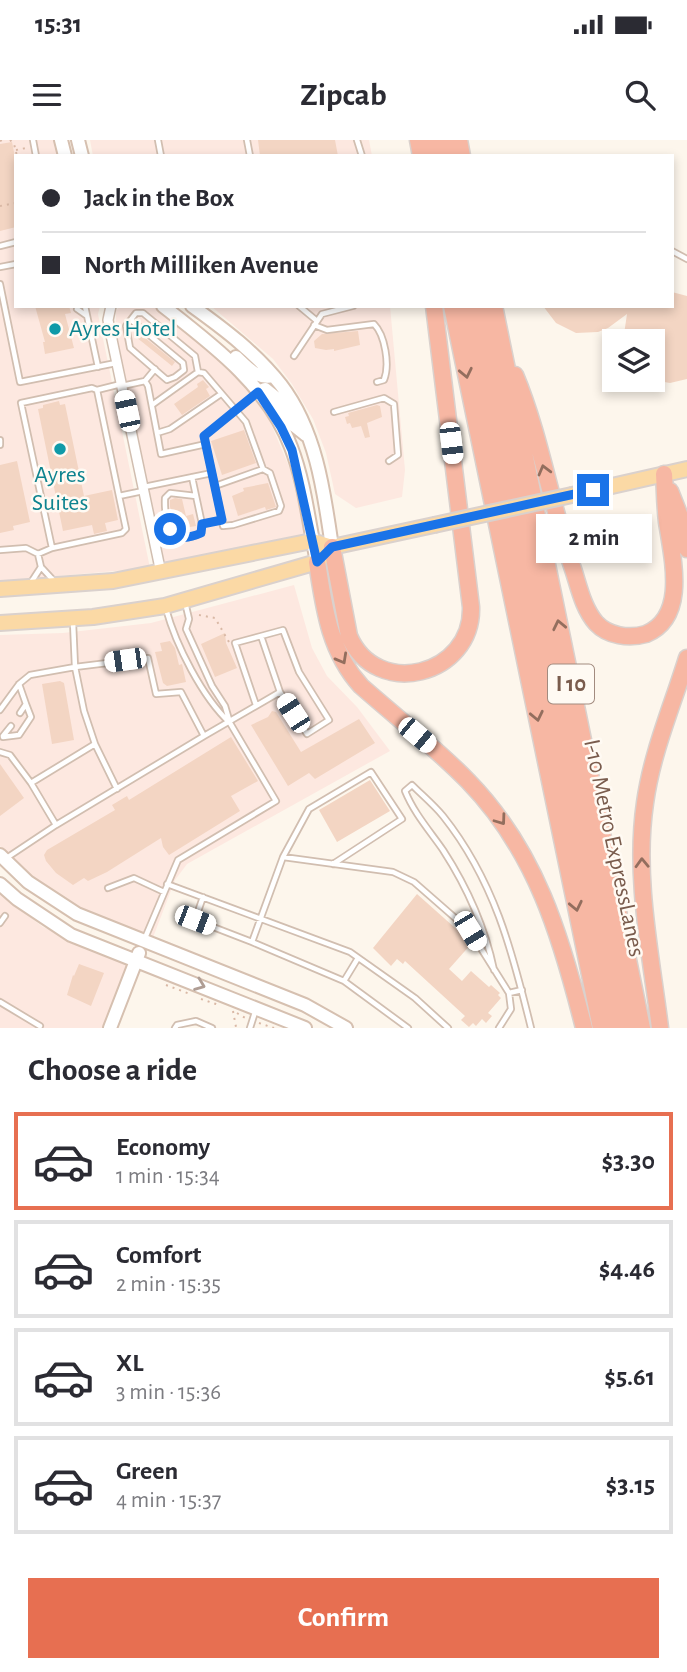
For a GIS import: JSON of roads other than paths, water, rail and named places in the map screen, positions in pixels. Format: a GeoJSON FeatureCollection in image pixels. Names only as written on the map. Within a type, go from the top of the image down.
{"type":"FeatureCollection","features":[{"type":"Feature","properties":{"kind":"highway"},"geometry":{"type":"LineString","coordinates":[[332,547],[349,636],[364,658],[388,671],[411,674],[438,666],[458,648],[467,632],[471,607],[434,308]]}},
{"type":"Feature","properties":{"kind":"highway","name":"I 10"},"geometry":{"type":"LineString","coordinates":[[452,308],[601,1028]]}},
{"type":"Feature","properties":{"kind":"highway","name":"I-10 Metro ExpressLanes"},"geometry":{"type":"LineString","coordinates":[[467,308],[615,1028]]}},
{"type":"Feature","properties":{"kind":"highway","name":"I-10 Metro ExpressLanes"},"geometry":{"type":"LineString","coordinates":[[479,308],[628,1028]]}},
{"type":"Feature","properties":{"kind":"highway","name":"I 10"},"geometry":{"type":"LineString","coordinates":[[494,308],[642,1028]]}},
{"type":"Feature","properties":{"kind":"highway"},"geometry":{"type":"LineString","coordinates":[[501,341],[528,406],[565,546],[584,604],[599,625],[617,635],[638,636],[655,630],[668,620],[677,604],[680,590],[667,522],[664,474]]}},
{"type":"Feature","properties":{"kind":"highway"},"geometry":{"type":"LineString","coordinates":[[664,474],[681,519],[687,549]]}},
{"type":"Feature","properties":{"kind":"highway"},"geometry":{"type":"LineString","coordinates":[[317,562],[332,640],[346,668],[361,686],[468,781],[507,828],[530,866],[559,935],[584,1028]]}},
{"type":"Feature","properties":{"kind":"highway"},"geometry":{"type":"LineString","coordinates":[[660,1028],[645,901],[642,830],[657,744],[687,659]]}},
{"type":"Feature","properties":{"kind":"main road"},"geometry":{"type":"LineString","coordinates":[[166,308],[222,353],[258,392],[281,427],[292,450],[317,562]]}},
{"type":"Feature","properties":{"kind":"main road"},"geometry":{"type":"LineString","coordinates":[[195,308],[243,345],[282,386],[309,438],[323,486],[332,547]]}},
{"type":"Feature","properties":{"kind":"main road"},"geometry":{"type":"LineString","coordinates":[[201,336],[212,337],[222,343],[261,377],[274,376]]}},
{"type":"Feature","properties":{"kind":"main road"},"geometry":{"type":"LineString","coordinates":[[258,392],[265,389],[270,392],[290,423],[309,438]]}},
{"type":"Feature","properties":{"kind":"main road"},"geometry":{"type":"LineString","coordinates":[[0,589],[113,581],[312,541],[332,547],[687,469]]}},
{"type":"Feature","properties":{"kind":"main road"},"geometry":{"type":"LineString","coordinates":[[1,623],[127,614],[165,606],[317,562],[332,547]]}},
{"type":"Feature","properties":{"kind":"main road"},"geometry":{"type":"LineString","coordinates":[[2,857],[28,882],[78,914],[305,1005],[346,1028]]}},
{"type":"Feature","properties":{"kind":"main road"},"geometry":{"type":"LineString","coordinates":[[0,884],[25,905],[71,934],[305,1028]]}},
{"type":"Feature","properties":{"kind":"main road"},"geometry":{"type":"LineString","coordinates":[[110,1028],[143,942]]}},
{"type":"Feature","properties":{"kind":"street"},"geometry":{"type":"LineString","coordinates":[[111,308],[108,320],[161,573]]}},
{"type":"Feature","properties":{"kind":"lane"},"geometry":{"type":"LineString","coordinates":[[0,284],[20,382],[117,363]]}},
{"type":"Feature","properties":{"kind":"lane"},"geometry":{"type":"LineString","coordinates":[[85,308],[98,367]]}},
{"type":"Feature","properties":{"kind":"lane"},"geometry":{"type":"LineString","coordinates":[[301,308],[315,323],[327,330],[374,324],[381,331],[387,373],[384,380],[377,382]]}},
{"type":"Feature","properties":{"kind":"lane"},"geometry":{"type":"LineString","coordinates":[[294,356],[322,314],[345,308]]}},
{"type":"Feature","properties":{"kind":"lane"},"geometry":{"type":"LineString","coordinates":[[77,309],[87,317]]}},
{"type":"Feature","properties":{"kind":"lane"},"geometry":{"type":"LineString","coordinates":[[131,320],[183,363],[184,370],[167,380],[131,348],[126,326],[136,313],[143,313],[195,356],[198,372]]}},
{"type":"Feature","properties":{"kind":"lane"},"geometry":{"type":"LineString","coordinates":[[51,548],[21,403],[92,388],[97,390],[145,381],[155,369]]}},
{"type":"Feature","properties":{"kind":"lane"},"geometry":{"type":"LineString","coordinates":[[152,405],[198,372],[204,373],[235,411],[246,422],[263,469],[270,473],[281,506],[279,511],[233,525],[223,526],[204,436],[235,411],[258,392]]}},
{"type":"Feature","properties":{"kind":"lane"},"geometry":{"type":"LineString","coordinates":[[145,381],[162,453],[205,444]]}},
{"type":"Feature","properties":{"kind":"lane"},"geometry":{"type":"LineString","coordinates":[[38,554],[51,548],[122,533],[126,529],[97,390]]}},
{"type":"Feature","properties":{"kind":"lane"},"geometry":{"type":"LineString","coordinates":[[157,433],[170,429],[221,394]]}},
{"type":"Feature","properties":{"kind":"lane"},"geometry":{"type":"LineString","coordinates":[[334,412],[384,398],[390,400],[394,404],[398,456],[389,461]]}},
{"type":"Feature","properties":{"kind":"lane"},"geometry":{"type":"LineString","coordinates":[[215,486],[263,469]]}},
{"type":"Feature","properties":{"kind":"lane"},"geometry":{"type":"LineString","coordinates":[[119,496],[212,473]]}},
{"type":"Feature","properties":{"kind":"lane"},"geometry":{"type":"LineString","coordinates":[[192,477],[202,524],[201,533],[181,538],[173,534],[164,498],[170,493],[196,496]]}},
{"type":"Feature","properties":{"kind":"lane"},"geometry":{"type":"LineString","coordinates":[[202,524],[222,520]]}},
{"type":"Feature","properties":{"kind":"lane"},"geometry":{"type":"LineString","coordinates":[[0,550],[26,548],[38,554]]}},
{"type":"Feature","properties":{"kind":"lane"},"geometry":{"type":"LineString","coordinates":[[38,554],[41,567],[57,584]]}},
{"type":"Feature","properties":{"kind":"lane"},"geometry":{"type":"LineString","coordinates":[[27,587],[41,567]]}},
{"type":"Feature","properties":{"kind":"lane"},"geometry":{"type":"LineString","coordinates":[[143,942],[178,860],[276,801],[230,723],[225,706],[212,686],[186,629],[189,619],[185,601]]}},
{"type":"Feature","properties":{"kind":"lane"},"geometry":{"type":"LineString","coordinates":[[165,606],[170,625],[199,681],[218,712],[230,723]]}},
{"type":"Feature","properties":{"kind":"lane"},"geometry":{"type":"LineString","coordinates":[[73,619],[75,667],[83,711],[95,744],[117,789]]}},
{"type":"Feature","properties":{"kind":"lane"},"geometry":{"type":"LineString","coordinates":[[256,705],[235,643],[282,630],[299,672],[329,720],[307,734],[280,692],[261,636]]}},
{"type":"Feature","properties":{"kind":"lane"},"geometry":{"type":"LineString","coordinates":[[0,709],[19,684],[30,675],[148,658],[156,694],[181,692],[204,736]]}},
{"type":"Feature","properties":{"kind":"lane"},"geometry":{"type":"LineString","coordinates":[[1,736],[19,734],[31,718],[19,684]]}},
{"type":"Feature","properties":{"kind":"lane"},"geometry":{"type":"LineString","coordinates":[[2,857],[280,692]]}},
{"type":"Feature","properties":{"kind":"lane"},"geometry":{"type":"LineString","coordinates":[[20,713],[26,704]]}},
{"type":"Feature","properties":{"kind":"lane"},"geometry":{"type":"LineString","coordinates":[[1,736],[11,726]]}},
{"type":"Feature","properties":{"kind":"lane"},"geometry":{"type":"LineString","coordinates":[[31,783],[95,744]]}},
{"type":"Feature","properties":{"kind":"lane"},"geometry":{"type":"LineString","coordinates":[[0,752],[10,755],[31,783],[56,825]]}},
{"type":"Feature","properties":{"kind":"lane"},"geometry":{"type":"LineString","coordinates":[[252,942],[283,857],[309,809],[371,772],[402,819],[333,864]]}},
{"type":"Feature","properties":{"kind":"lane"},"geometry":{"type":"LineString","coordinates":[[494,970],[490,950],[471,898],[412,808],[405,791],[412,785],[442,815],[476,865],[500,916],[531,1028]]}},
{"type":"Feature","properties":{"kind":"lane"},"geometry":{"type":"LineString","coordinates":[[283,857],[393,872],[414,882],[470,931],[509,993],[511,1009],[499,1028]]}},
{"type":"Feature","properties":{"kind":"lane"},"geometry":{"type":"LineString","coordinates":[[108,888],[134,878],[164,892]]}},
{"type":"Feature","properties":{"kind":"lane"},"geometry":{"type":"LineString","coordinates":[[167,884],[349,952],[415,998],[448,1028]]}},
{"type":"Feature","properties":{"kind":"lane"},"geometry":{"type":"LineString","coordinates":[[202,897],[195,920],[344,981],[408,1028]]}},
{"type":"Feature","properties":{"kind":"lane"},"geometry":{"type":"LineString","coordinates":[[0,923],[5,916]]}},
{"type":"Feature","properties":{"kind":"lane"},"geometry":{"type":"LineString","coordinates":[[344,981],[358,958]]}},
{"type":"Feature","properties":{"kind":"lane"},"geometry":{"type":"LineString","coordinates":[[509,993],[522,990]]}},
{"type":"Feature","properties":{"kind":"lane"},"geometry":{"type":"LineString","coordinates":[[0,1002],[40,1026]]}},
{"type":"Feature","properties":{"kind":"lane"},"geometry":{"type":"LineString","coordinates":[[250,1028],[256,1007]]}},
{"type":"Feature","properties":{"kind":"lane"},"geometry":{"type":"LineString","coordinates":[[175,1028],[177,1025],[196,1021],[212,1028]]}},
{"type":"Feature","properties":{"kind":"place","name":"Ayres Hotel"},"geometry":{"type":"Point","coordinates":[55,329]}},
{"type":"Feature","properties":{"kind":"place","name":"Ayres Suites"},"geometry":{"type":"Point","coordinates":[60,449]}}]}
